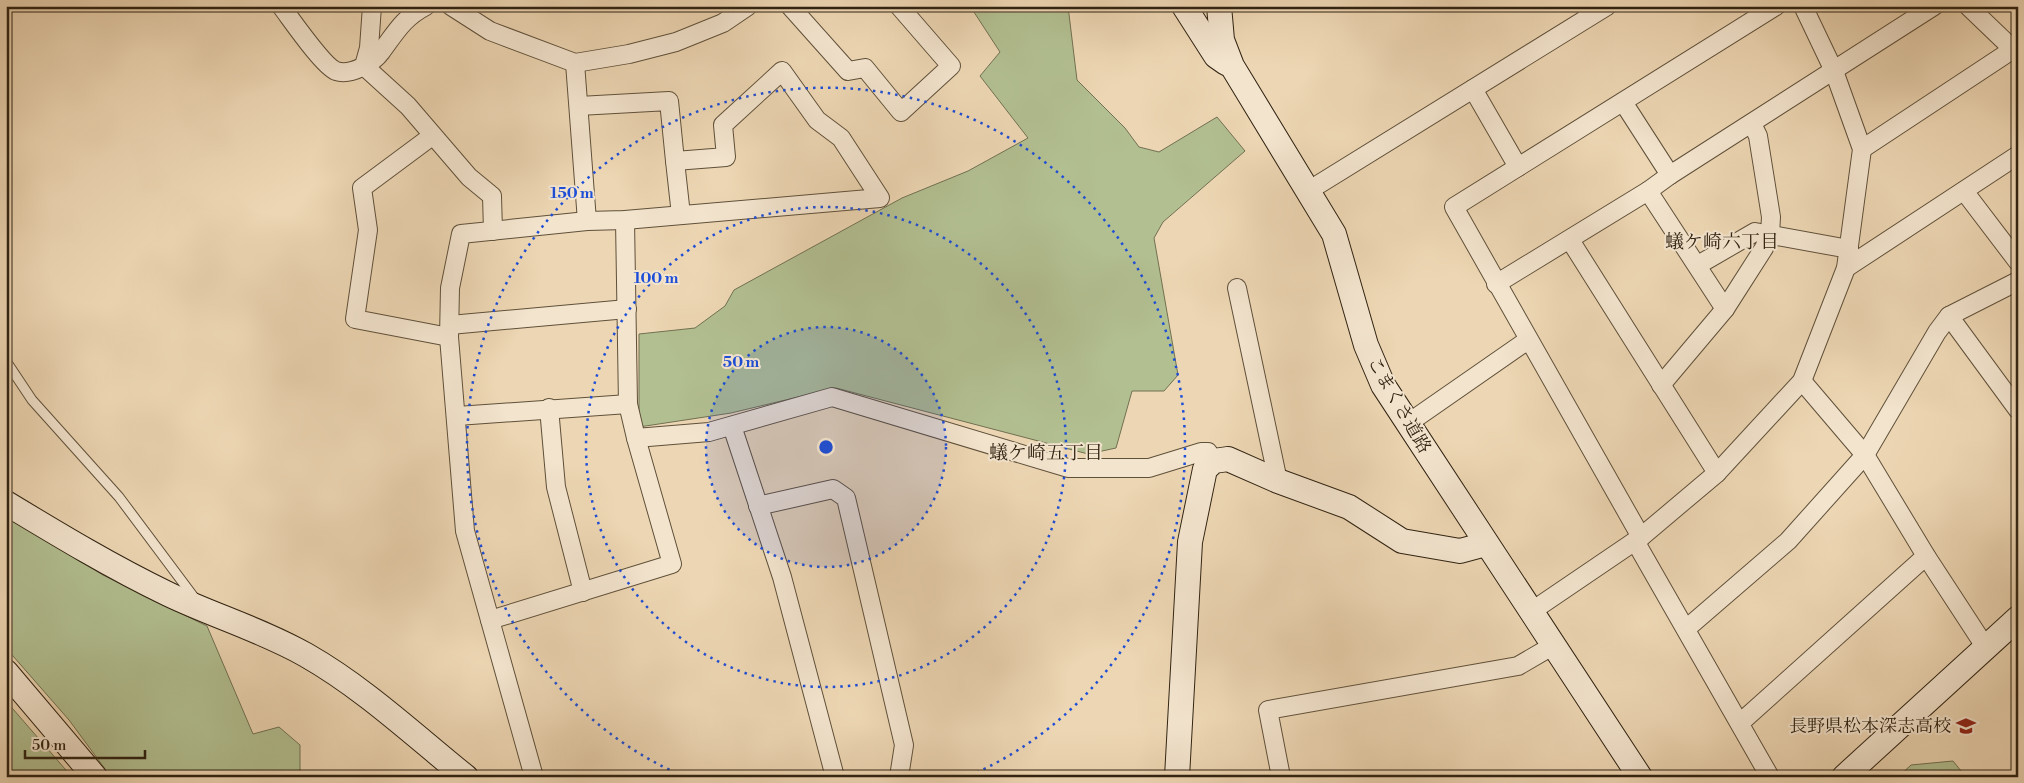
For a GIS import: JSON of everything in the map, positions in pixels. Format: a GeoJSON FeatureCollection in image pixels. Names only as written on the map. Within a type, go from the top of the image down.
{"type":"FeatureCollection","features":[{"type":"Feature","properties":{"kind":"street"},"geometry":{"type":"LineString","coordinates":[[281,6],[323,60],[336,71],[351,71],[364,66],[379,54],[410,14],[426,6]]}},
{"type":"Feature","properties":{"kind":"street"},"geometry":{"type":"LineString","coordinates":[[364,66],[369,48],[372,6]]}},
{"type":"Feature","properties":{"kind":"street"},"geometry":{"type":"LineString","coordinates":[[451,6],[490,31],[575,63],[630,54],[676,42],[723,23],[748,6]]}},
{"type":"Feature","properties":{"kind":"street"},"geometry":{"type":"LineString","coordinates":[[790,6],[848,71],[865,68],[901,112],[951,66],[899,6]]}},
{"type":"Feature","properties":{"kind":"street"},"geometry":{"type":"LineString","coordinates":[[1184,6],[1216,56],[1232,66]]}},
{"type":"Feature","properties":{"kind":"street","name":"こまくさ道路"},"geometry":{"type":"LineString","coordinates":[[1219,6],[1222,40],[1232,66],[1334,234],[1366,345],[1384,385],[1407,424],[1640,777]]}},
{"type":"Feature","properties":{"kind":"street"},"geometry":{"type":"LineString","coordinates":[[1308,191],[1473,89],[1584,12],[1607,6]]}},
{"type":"Feature","properties":{"kind":"street"},"geometry":{"type":"LineString","coordinates":[[1770,777],[1686,629],[1454,207],[1776,6]]}},
{"type":"Feature","properties":{"kind":"street"},"geometry":{"type":"LineString","coordinates":[[1532,611],[1638,539],[1717,473],[1802,381],[1846,268],[1862,149],[1834,71],[1803,6]]}},
{"type":"Feature","properties":{"kind":"street"},"geometry":{"type":"LineString","coordinates":[[1496,284],[1648,191],[1934,6]]}},
{"type":"Feature","properties":{"kind":"street"},"geometry":{"type":"LineString","coordinates":[[1862,149],[2015,52],[1968,6]]}},
{"type":"Feature","properties":{"kind":"street"},"geometry":{"type":"LineString","coordinates":[[575,63],[587,221]]}},
{"type":"Feature","properties":{"kind":"street"},"geometry":{"type":"LineString","coordinates":[[364,66],[408,106],[468,178],[492,196],[493,231]]}},
{"type":"Feature","properties":{"kind":"street"},"geometry":{"type":"LineString","coordinates":[[534,777],[465,531],[450,331],[450,288],[461,234],[587,221],[625,220],[880,198],[841,138],[817,120],[782,71],[723,125],[726,157],[675,161]]}},
{"type":"Feature","properties":{"kind":"street"},"geometry":{"type":"LineString","coordinates":[[1473,89],[1518,167]]}},
{"type":"Feature","properties":{"kind":"street"},"geometry":{"type":"LineString","coordinates":[[579,106],[669,101],[681,215]]}},
{"type":"Feature","properties":{"kind":"street"},"geometry":{"type":"LineString","coordinates":[[1623,102],[1670,175]]}},
{"type":"Feature","properties":{"kind":"street"},"geometry":{"type":"LineString","coordinates":[[1661,385],[1725,309],[1764,248],[1770,234],[1770,208],[1758,136],[1752,124]]}},
{"type":"Feature","properties":{"kind":"street"},"geometry":{"type":"LineString","coordinates":[[432,136],[362,188],[368,230],[355,319],[450,331],[627,309]]}},
{"type":"Feature","properties":{"kind":"street"},"geometry":{"type":"LineString","coordinates":[[1846,268],[2018,155]]}},
{"type":"Feature","properties":{"kind":"street"},"geometry":{"type":"LineString","coordinates":[[1648,191],[1725,309]]}},
{"type":"Feature","properties":{"kind":"street"},"geometry":{"type":"LineString","coordinates":[[1964,191],[2018,262]]}},
{"type":"Feature","properties":{"kind":"street"},"geometry":{"type":"LineString","coordinates":[[490,620],[672,564],[628,404],[625,220]]}},
{"type":"Feature","properties":{"kind":"street"},"geometry":{"type":"LineString","coordinates":[[1698,265],[1755,232],[1849,249]]}},
{"type":"Feature","properties":{"kind":"street"},"geometry":{"type":"LineString","coordinates":[[1570,240],[1717,473]]}},
{"type":"Feature","properties":{"kind":"street"},"geometry":{"type":"LineString","coordinates":[[1686,629],[1788,541],[1865,455],[1937,332],[1949,316],[2018,281]]}},
{"type":"Feature","properties":{"kind":"street"},"geometry":{"type":"LineString","coordinates":[[1237,288],[1278,481]]}},
{"type":"Feature","properties":{"kind":"street"},"geometry":{"type":"LineString","coordinates":[[1949,316],[2018,410]]}},
{"type":"Feature","properties":{"kind":"street"},"geometry":{"type":"LineString","coordinates":[[1407,424],[1528,340]]}},
{"type":"Feature","properties":{"kind":"street"},"geometry":{"type":"LineString","coordinates":[[1802,381],[1865,455],[1926,556],[1986,648]]}},
{"type":"Feature","properties":{"kind":"street"},"geometry":{"type":"LineString","coordinates":[[636,438],[709,432],[832,397],[1068,468],[1149,468],[1201,452],[1208,452],[1214,461]]}},
{"type":"Feature","properties":{"kind":"street"},"geometry":{"type":"LineString","coordinates":[[457,416],[549,408],[628,404]]}},
{"type":"Feature","properties":{"kind":"street"},"geometry":{"type":"LineString","coordinates":[[549,408],[556,487],[583,592]]}},
{"type":"Feature","properties":{"kind":"street"},"geometry":{"type":"LineString","coordinates":[[732,426],[782,577],[835,777]]}},
{"type":"Feature","properties":{"kind":"street"},"geometry":{"type":"LineString","coordinates":[[1177,777],[1190,542],[1205,469],[1214,461],[1228,459],[1278,481],[1349,507],[1402,541],[1460,551],[1486,544]]}},
{"type":"Feature","properties":{"kind":"street"},"geometry":{"type":"LineString","coordinates":[[758,506],[833,489],[846,498],[904,745],[899,777]]}},
{"type":"Feature","properties":{"kind":"street"},"geometry":{"type":"LineString","coordinates":[[6,503],[109,565],[202,608],[263,633],[329,669],[466,777]]}},
{"type":"Feature","properties":{"kind":"street"},"geometry":{"type":"LineString","coordinates":[[1740,723],[1926,556]]}},
{"type":"Feature","properties":{"kind":"street"},"geometry":{"type":"LineString","coordinates":[[1844,777],[2018,618]]}},
{"type":"Feature","properties":{"kind":"street"},"geometry":{"type":"LineString","coordinates":[[1281,777],[1268,710],[1518,666],[1554,645]]}},
{"type":"Feature","properties":{"kind":"street"},"geometry":{"type":"LineString","coordinates":[[6,672],[95,777]]}},
{"type":"Feature","properties":{"kind":"lane"},"geometry":{"type":"LineString","coordinates":[[6,361],[32,400],[119,497],[202,608]]}},
{"type":"Feature","properties":{"kind":"green space"},"geometry":{"type":"Polygon","coordinates":[[[970,6],[1068,6],[1077,80],[1125,128],[1139,147],[1159,152],[1217,117],[1245,151],[1163,222],[1154,238],[1178,375],[1164,391],[1132,391],[1116,448],[1088,454],[836,388],[731,413],[639,427],[639,334],[695,328],[725,306],[734,290],[902,198],[968,171],[1028,138],[980,76],[1000,52],[970,6]]]}},
{"type":"Feature","properties":{"kind":"green space"},"geometry":{"type":"Polygon","coordinates":[[[6,515],[103,575],[207,626],[253,734],[279,727],[300,745],[300,777],[111,777],[69,720],[6,648],[6,515]]]}},
{"type":"Feature","properties":{"kind":"green space"},"geometry":{"type":"Polygon","coordinates":[[[6,701],[72,777],[6,777],[6,701]]]}},
{"type":"Feature","properties":{"kind":"green space"},"geometry":{"type":"Polygon","coordinates":[[[1953,761],[1966,777],[1898,777],[1911,765],[1953,761]]]}},
{"type":"Feature","properties":{"kind":"place","name":"長野県松本深志高校"},"geometry":{"type":"Point","coordinates":[1966,726]}},
{"type":"Feature","properties":{"kind":"district","name":"蟻ケ崎六丁目"},"geometry":{"type":"Point","coordinates":[1722,242]}},
{"type":"Feature","properties":{"kind":"district","name":"蟻ケ崎五丁目"},"geometry":{"type":"Point","coordinates":[1046,453]}}]}
